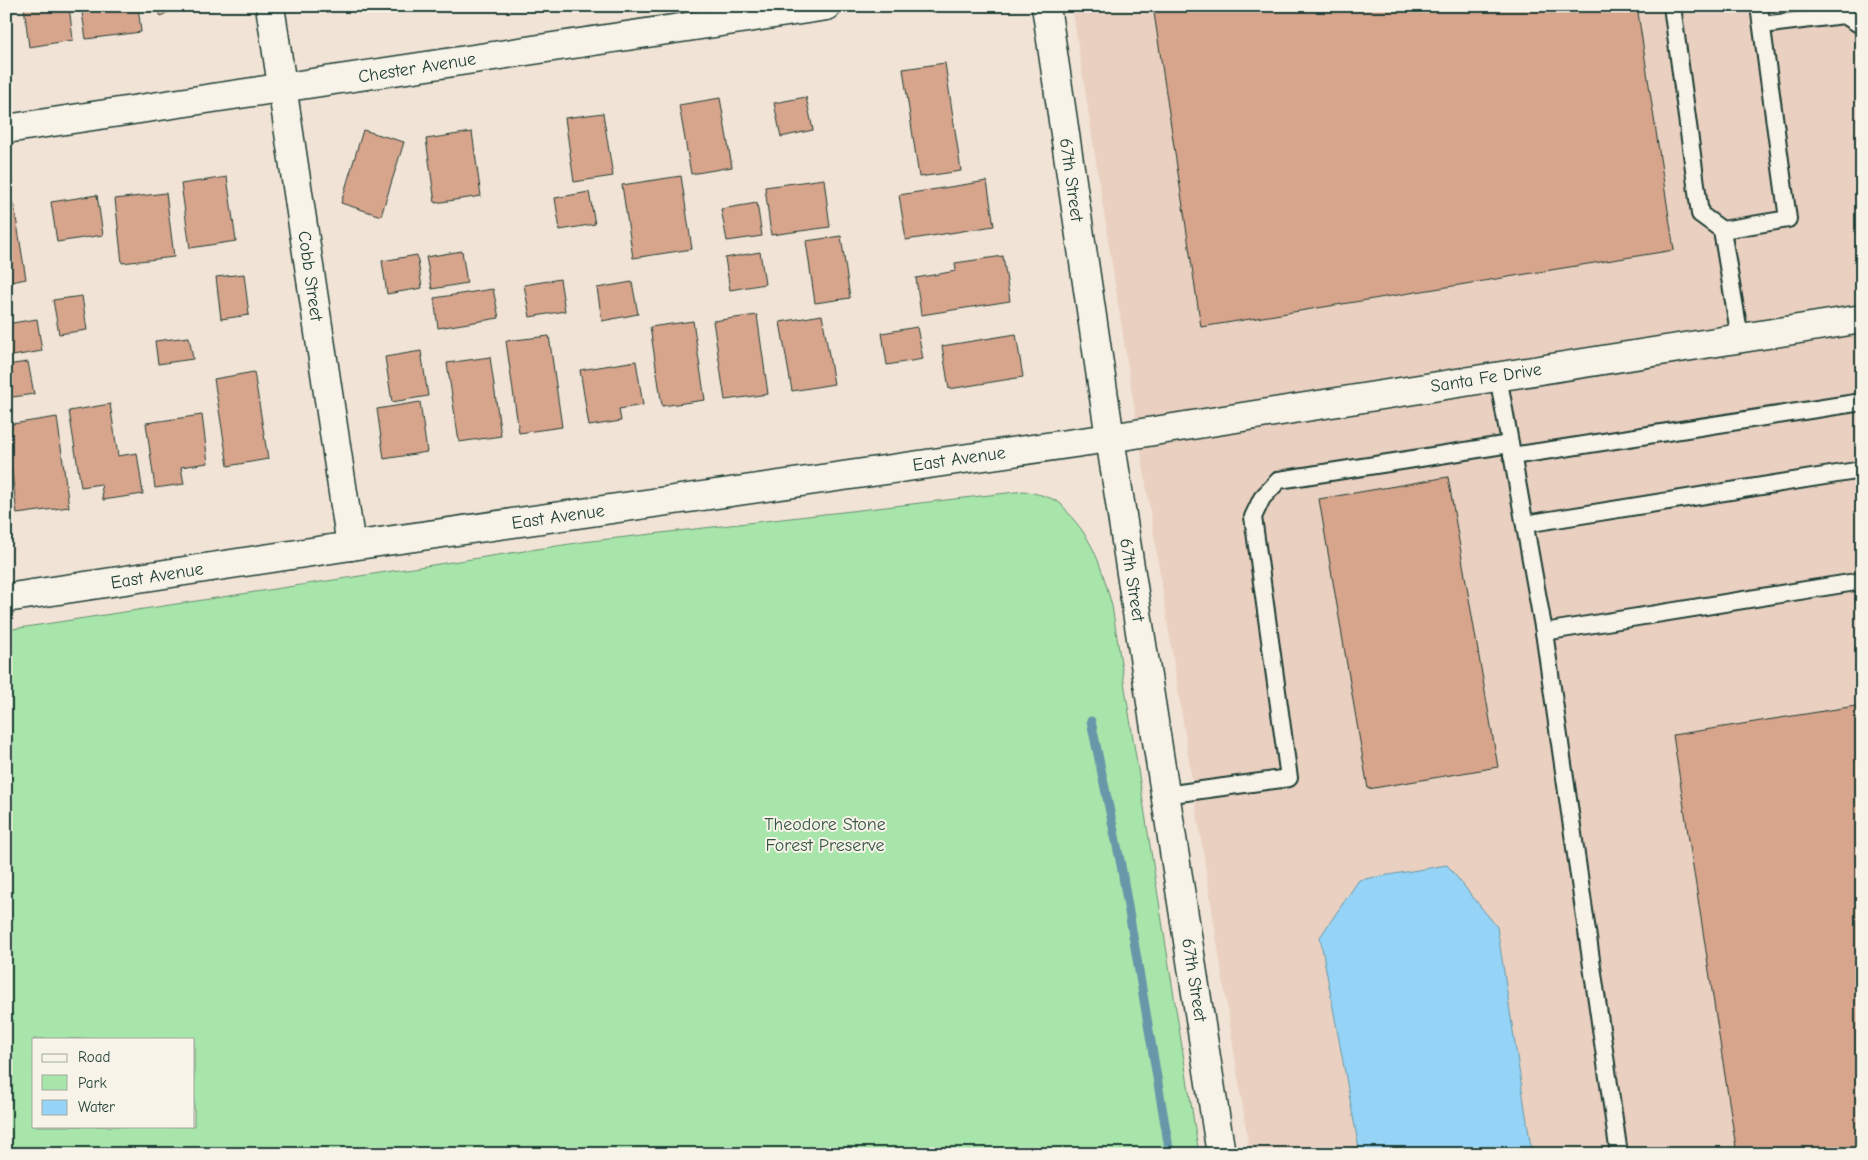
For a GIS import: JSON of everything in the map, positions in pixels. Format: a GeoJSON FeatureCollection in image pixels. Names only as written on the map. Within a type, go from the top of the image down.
{"type":"FeatureCollection","features":[{"type":"Feature","properties":{"kind":"street","name":"Cobb Street"},"geometry":{"type":"LineString","coordinates":[[270,6],[351,546]]}},
{"type":"Feature","properties":{"kind":"street","name":"Chester Avenue"},"geometry":{"type":"LineString","coordinates":[[6,129],[827,6]]}},
{"type":"Feature","properties":{"kind":"street","name":"67th Street"},"geometry":{"type":"LineString","coordinates":[[1046,6],[1110,438],[1221,1154]]}},
{"type":"Feature","properties":{"kind":"street","name":"Santa Fe Drive"},"geometry":{"type":"LineString","coordinates":[[1110,438],[1862,319]]}},
{"type":"Feature","properties":{"kind":"street","name":"East Avenue"},"geometry":{"type":"LineString","coordinates":[[6,598],[351,546],[1110,438]]}},
{"type":"Feature","properties":{"kind":"lane"},"geometry":{"type":"LineString","coordinates":[[1672,6],[1700,214],[1722,230],[1740,338]]}},
{"type":"Feature","properties":{"kind":"lane"},"geometry":{"type":"LineString","coordinates":[[1722,230],[1788,219],[1759,6]]}},
{"type":"Feature","properties":{"kind":"lane"},"geometry":{"type":"LineString","coordinates":[[1762,25],[1844,15],[1862,26]]}},
{"type":"Feature","properties":{"kind":"lane"},"geometry":{"type":"LineString","coordinates":[[1498,376],[1544,632],[1618,1154]]}},
{"type":"Feature","properties":{"kind":"lane"},"geometry":{"type":"LineString","coordinates":[[1165,796],[1289,778],[1253,518],[1262,498],[1279,480],[1862,402]]}},
{"type":"Feature","properties":{"kind":"lane"},"geometry":{"type":"LineString","coordinates":[[1525,524],[1862,470]]}},
{"type":"Feature","properties":{"kind":"lane"},"geometry":{"type":"LineString","coordinates":[[1544,632],[1862,581]]}},
{"type":"Feature","properties":{"kind":"shaded area"},"geometry":{"type":"Polygon","coordinates":[[[1072,6],[1862,6],[1862,1154],[1250,1154],[1072,6]]]}},
{"type":"Feature","properties":{"kind":"green space","name":"Theodore Stone Forest Preserve"},"geometry":{"type":"Polygon","coordinates":[[[1024,491],[1048,497],[1061,504],[1088,539],[1102,571],[1112,606],[1199,1154],[6,1154],[6,630],[583,542],[1024,491]]]}},
{"type":"Feature","properties":{"kind":"water"},"geometry":{"type":"Polygon","coordinates":[[[1447,865],[1497,927],[1532,1154],[1360,1154],[1320,937],[1359,880],[1447,865]]]}},
{"type":"Feature","properties":{"kind":"building"},"geometry":{"type":"Polygon","coordinates":[[[24,6],[69,6],[73,40],[29,47],[24,6]]]}},
{"type":"Feature","properties":{"kind":"building"},"geometry":{"type":"Polygon","coordinates":[[[81,6],[138,6],[141,32],[86,39],[81,6]]]}},
{"type":"Feature","properties":{"kind":"building"},"geometry":{"type":"Polygon","coordinates":[[[155,6],[178,6],[161,16],[155,6]]]}},
{"type":"Feature","properties":{"kind":"building"},"geometry":{"type":"Polygon","coordinates":[[[1153,6],[1637,6],[1674,250],[1201,327],[1153,6]]]}},
{"type":"Feature","properties":{"kind":"building"},"geometry":{"type":"Polygon","coordinates":[[[945,63],[961,171],[919,177],[903,69],[945,63]]]}},
{"type":"Feature","properties":{"kind":"building"},"geometry":{"type":"Polygon","coordinates":[[[806,97],[813,130],[781,137],[774,103],[806,97]]]}},
{"type":"Feature","properties":{"kind":"building"},"geometry":{"type":"Polygon","coordinates":[[[720,98],[732,167],[691,174],[679,105],[720,98]]]}},
{"type":"Feature","properties":{"kind":"building"},"geometry":{"type":"Polygon","coordinates":[[[603,113],[613,176],[574,182],[565,118],[603,113]]]}},
{"type":"Feature","properties":{"kind":"building"},"geometry":{"type":"Polygon","coordinates":[[[363,130],[404,142],[381,216],[341,203],[363,130]]]}},
{"type":"Feature","properties":{"kind":"building"},"geometry":{"type":"Polygon","coordinates":[[[472,132],[481,196],[435,203],[426,139],[472,132]]]}},
{"type":"Feature","properties":{"kind":"building"},"geometry":{"type":"Polygon","coordinates":[[[681,176],[692,249],[633,258],[622,185],[681,176]]]}},
{"type":"Feature","properties":{"kind":"building"},"geometry":{"type":"Polygon","coordinates":[[[227,177],[236,241],[190,248],[181,184],[227,177]]]}},
{"type":"Feature","properties":{"kind":"building"},"geometry":{"type":"Polygon","coordinates":[[[824,179],[830,227],[771,235],[765,187],[824,179]]]}},
{"type":"Feature","properties":{"kind":"building"},"geometry":{"type":"Polygon","coordinates":[[[987,181],[994,226],[906,240],[899,195],[987,181]]]}},
{"type":"Feature","properties":{"kind":"building"},"geometry":{"type":"Polygon","coordinates":[[[589,192],[595,224],[560,230],[555,198],[589,192]]]}},
{"type":"Feature","properties":{"kind":"building"},"geometry":{"type":"Polygon","coordinates":[[[166,193],[174,257],[122,263],[115,199],[166,193]]]}},
{"type":"Feature","properties":{"kind":"building"},"geometry":{"type":"Polygon","coordinates":[[[97,195],[103,235],[57,242],[51,202],[97,195]]]}},
{"type":"Feature","properties":{"kind":"building"},"geometry":{"type":"Polygon","coordinates":[[[757,203],[762,236],[727,241],[721,209],[757,203]]]}},
{"type":"Feature","properties":{"kind":"building"},"geometry":{"type":"Polygon","coordinates":[[[14,205],[26,279],[6,283],[6,206],[14,205]]]}},
{"type":"Feature","properties":{"kind":"building"},"geometry":{"type":"Polygon","coordinates":[[[841,236],[850,298],[815,303],[806,241],[841,236]]]}},
{"type":"Feature","properties":{"kind":"building"},"geometry":{"type":"Polygon","coordinates":[[[462,251],[467,283],[432,289],[426,257],[462,251]]]}},
{"type":"Feature","properties":{"kind":"building"},"geometry":{"type":"Polygon","coordinates":[[[760,252],[765,284],[730,290],[725,258],[760,252]]]}},
{"type":"Feature","properties":{"kind":"building"},"geometry":{"type":"Polygon","coordinates":[[[417,255],[422,288],[387,294],[382,261],[417,255]]]}},
{"type":"Feature","properties":{"kind":"building"},"geometry":{"type":"Polygon","coordinates":[[[1003,256],[1010,301],[921,315],[916,278],[956,271],[955,263],[1003,256]]]}},
{"type":"Feature","properties":{"kind":"building"},"geometry":{"type":"Polygon","coordinates":[[[244,274],[249,315],[221,319],[216,277],[244,274]]]}},
{"type":"Feature","properties":{"kind":"building"},"geometry":{"type":"Polygon","coordinates":[[[560,279],[565,311],[530,317],[524,285],[560,279]]]}},
{"type":"Feature","properties":{"kind":"building"},"geometry":{"type":"Polygon","coordinates":[[[632,282],[638,314],[602,321],[597,288],[632,282]]]}},
{"type":"Feature","properties":{"kind":"building"},"geometry":{"type":"Polygon","coordinates":[[[493,289],[499,318],[438,328],[434,298],[493,289]]]}},
{"type":"Feature","properties":{"kind":"building"},"geometry":{"type":"Polygon","coordinates":[[[82,296],[87,330],[59,334],[53,300],[82,296]]]}},
{"type":"Feature","properties":{"kind":"building"},"geometry":{"type":"Polygon","coordinates":[[[757,315],[768,394],[725,400],[713,321],[757,315]]]}},
{"type":"Feature","properties":{"kind":"building"},"geometry":{"type":"Polygon","coordinates":[[[822,315],[834,384],[792,391],[780,322],[822,315]]]}},
{"type":"Feature","properties":{"kind":"building"},"geometry":{"type":"Polygon","coordinates":[[[37,319],[42,351],[7,357],[6,324],[37,319]]]}},
{"type":"Feature","properties":{"kind":"building"},"geometry":{"type":"Polygon","coordinates":[[[693,321],[705,400],[662,406],[650,327],[693,321]]]}},
{"type":"Feature","properties":{"kind":"building"},"geometry":{"type":"Polygon","coordinates":[[[917,327],[923,359],[887,365],[882,333],[917,327]]]}},
{"type":"Feature","properties":{"kind":"building"},"geometry":{"type":"Polygon","coordinates":[[[1016,334],[1023,377],[949,389],[942,346],[1016,334]]]}},
{"type":"Feature","properties":{"kind":"building"},"geometry":{"type":"Polygon","coordinates":[[[549,336],[562,427],[519,433],[506,341],[549,336]]]}},
{"type":"Feature","properties":{"kind":"building"},"geometry":{"type":"Polygon","coordinates":[[[189,337],[193,359],[158,364],[155,341],[189,337]]]}},
{"type":"Feature","properties":{"kind":"building"},"geometry":{"type":"Polygon","coordinates":[[[421,351],[428,396],[392,402],[385,357],[421,351]]]}},
{"type":"Feature","properties":{"kind":"building"},"geometry":{"type":"Polygon","coordinates":[[[490,357],[501,436],[459,442],[447,363],[490,357]]]}},
{"type":"Feature","properties":{"kind":"building"},"geometry":{"type":"Polygon","coordinates":[[[636,361],[643,405],[619,409],[621,421],[589,426],[580,370],[636,361]]]}},
{"type":"Feature","properties":{"kind":"building"},"geometry":{"type":"Polygon","coordinates":[[[28,362],[34,394],[6,398],[6,365],[28,362]]]}},
{"type":"Feature","properties":{"kind":"building"},"geometry":{"type":"Polygon","coordinates":[[[254,372],[268,459],[228,466],[214,379],[254,372]]]}},
{"type":"Feature","properties":{"kind":"building"},"geometry":{"type":"Polygon","coordinates":[[[420,402],[427,452],[384,459],[377,409],[420,402]]]}},
{"type":"Feature","properties":{"kind":"building"},"geometry":{"type":"Polygon","coordinates":[[[110,404],[118,456],[137,453],[143,494],[103,500],[101,484],[81,487],[69,411],[110,404]]]}},
{"type":"Feature","properties":{"kind":"building"},"geometry":{"type":"Polygon","coordinates":[[[202,415],[208,463],[181,467],[184,484],[155,488],[146,423],[202,415]]]}},
{"type":"Feature","properties":{"kind":"building"},"geometry":{"type":"Polygon","coordinates":[[[57,417],[69,507],[17,514],[6,425],[57,417]]]}},
{"type":"Feature","properties":{"kind":"building"},"geometry":{"type":"Polygon","coordinates":[[[1448,477],[1498,767],[1368,789],[1319,499],[1448,477]]]}},
{"type":"Feature","properties":{"kind":"building"},"geometry":{"type":"Polygon","coordinates":[[[1862,705],[1862,1154],[1737,1154],[1673,735],[1862,705]]]}},
{"type":"Feature","properties":{"kind":"waterway"},"geometry":{"type":"LineString","coordinates":[[1091,721],[1121,865],[1170,1154]]}}]}
